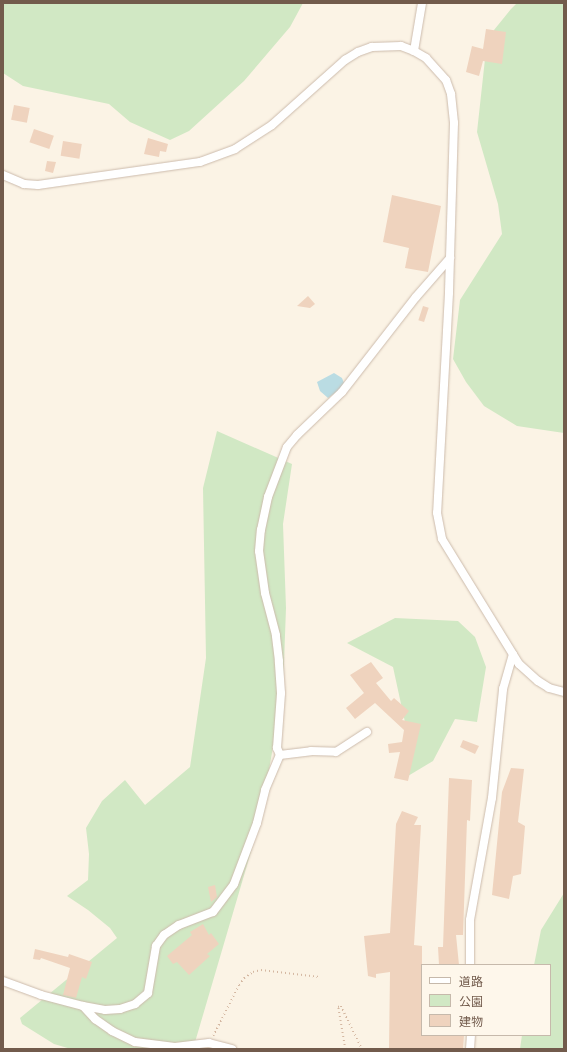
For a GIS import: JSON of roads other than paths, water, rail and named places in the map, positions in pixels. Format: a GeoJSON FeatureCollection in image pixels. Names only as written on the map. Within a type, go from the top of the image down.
{"type":"FeatureCollection","features":[{"type":"Feature","properties":{"kind":"street"},"geometry":{"type":"LineString","coordinates":[[414,51],[422,3]]}},
{"type":"Feature","properties":{"kind":"street"},"geometry":{"type":"LineString","coordinates":[[3,175],[24,184],[38,185],[200,162],[235,149],[272,126],[345,60],[358,52],[372,46],[401,46],[426,58],[446,80],[451,94],[454,123],[445,380],[437,513],[442,539],[512,654],[528,673],[538,681],[550,688],[564,692]]}},
{"type":"Feature","properties":{"kind":"street"},"geometry":{"type":"LineString","coordinates":[[3,981],[41,995],[105,1010],[120,1009],[135,1004],[148,992],[156,946],[164,935],[179,925],[213,912],[234,884],[257,823],[265,790],[280,755],[277,748],[281,693],[279,661],[276,635],[265,593],[259,551],[261,530],[268,497],[287,447],[297,435],[342,392],[416,298],[450,258]]}},
{"type":"Feature","properties":{"kind":"street"},"geometry":{"type":"LineString","coordinates":[[470,964],[470,920],[492,798],[502,689],[512,654]]}},
{"type":"Feature","properties":{"kind":"street"},"geometry":{"type":"LineString","coordinates":[[280,755],[311,751],[336,752],[367,732]]}},
{"type":"Feature","properties":{"kind":"street"},"geometry":{"type":"LineString","coordinates":[[83,1006],[95,1019],[112,1031],[135,1042],[175,1048],[209,1043],[232,1049]]}},
{"type":"Feature","properties":{"kind":"street"},"geometry":{"type":"LineString","coordinates":[[470,1049],[471,1036]]}},
{"type":"Feature","properties":{"kind":"water"},"geometry":{"type":"Polygon","coordinates":[[[334,373],[342,378],[344,383],[342,388],[328,398],[320,391],[317,382],[334,373]]]}}]}
